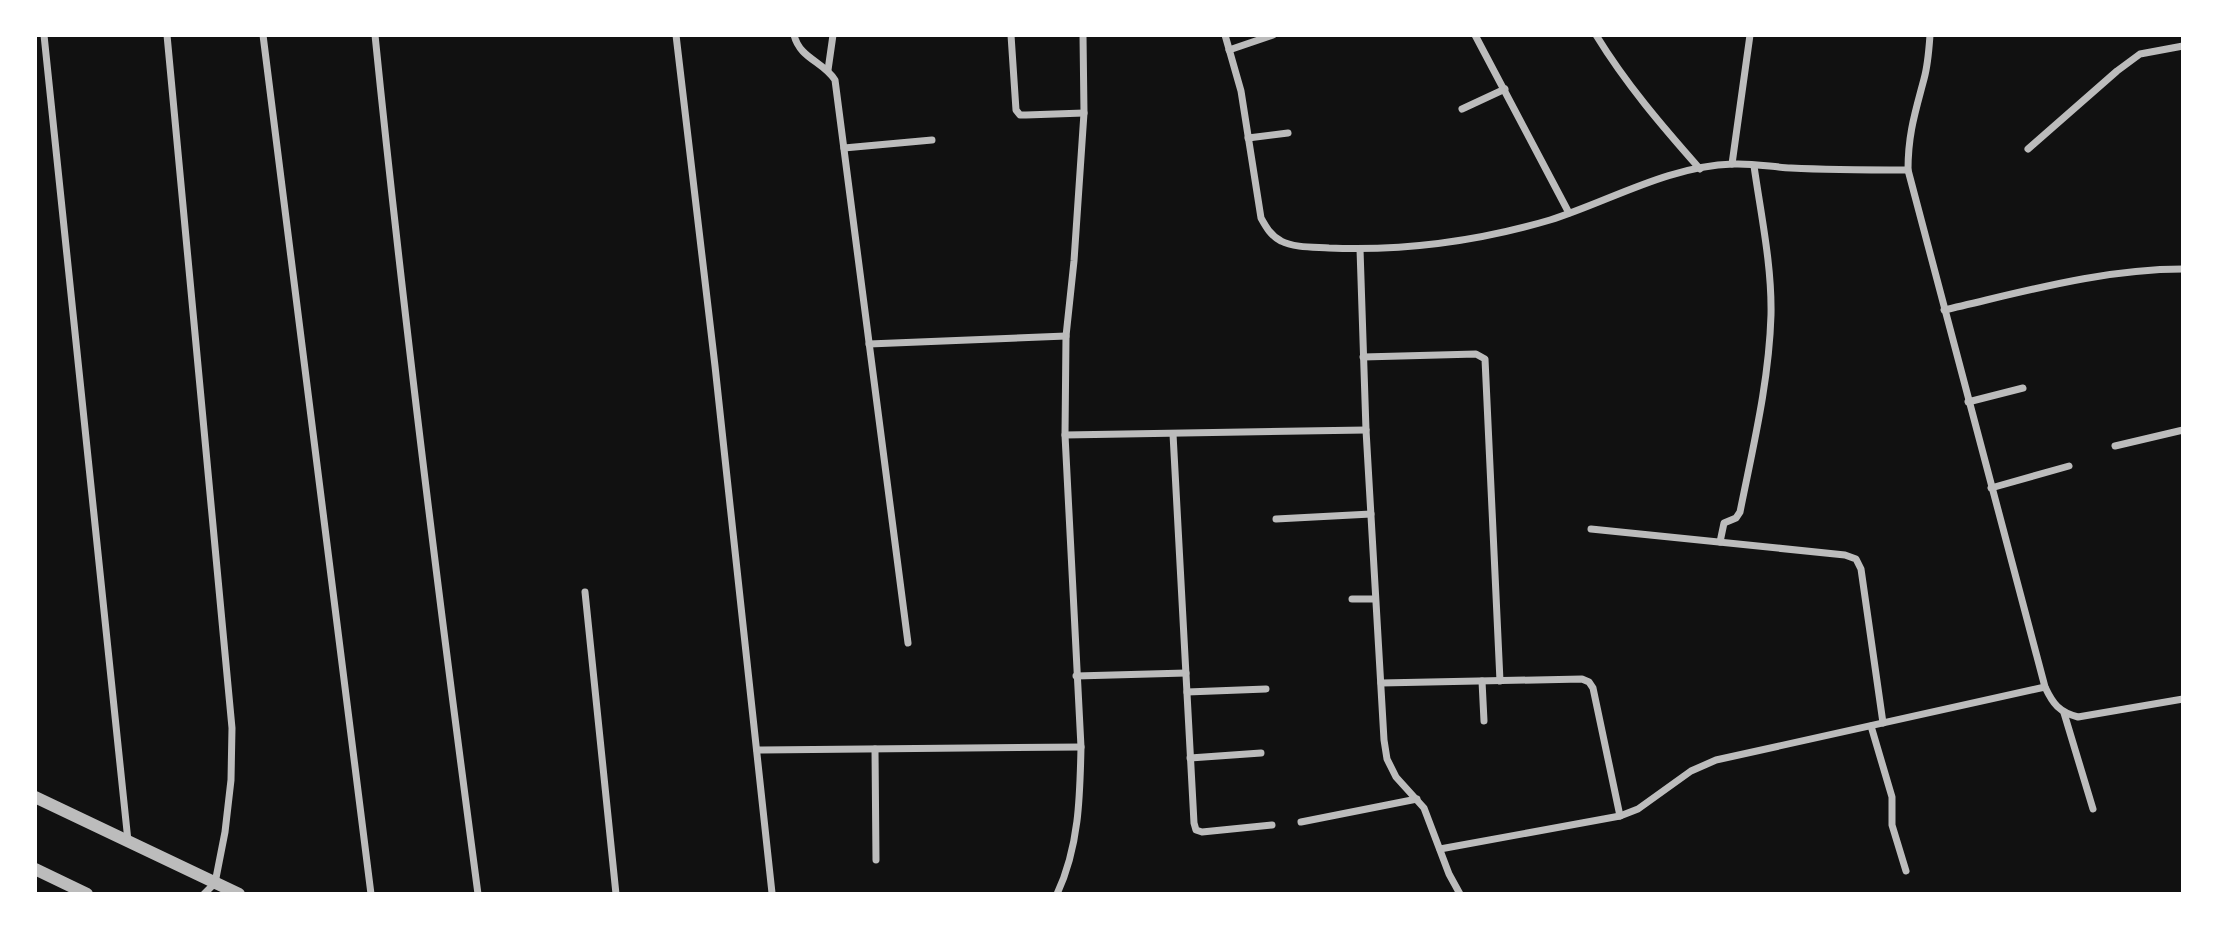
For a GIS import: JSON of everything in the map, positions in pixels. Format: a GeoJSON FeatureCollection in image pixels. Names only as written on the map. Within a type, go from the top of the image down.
{"type":"FeatureCollection","features":[{"type":"Feature","properties":{"kind":"street"},"geometry":{"type":"LineString","coordinates":[[44,35],[128,841]]}},
{"type":"Feature","properties":{"kind":"street"},"geometry":{"type":"LineString","coordinates":[[167,35],[232,728],[231,780],[225,832],[215,883],[204,894]]}},
{"type":"Feature","properties":{"kind":"street"},"geometry":{"type":"LineString","coordinates":[[263,35],[371,894]]}},
{"type":"Feature","properties":{"kind":"street"},"geometry":{"type":"LineString","coordinates":[[375,35],[437,582],[478,894]]}},
{"type":"Feature","properties":{"kind":"street"},"geometry":{"type":"LineString","coordinates":[[676,35],[772,893]]}},
{"type":"Feature","properties":{"kind":"street"},"geometry":{"type":"LineString","coordinates":[[794,35],[799,50],[828,70],[835,80],[908,643]]}},
{"type":"Feature","properties":{"kind":"street"},"geometry":{"type":"LineString","coordinates":[[828,70],[832,35]]}},
{"type":"Feature","properties":{"kind":"street"},"geometry":{"type":"LineString","coordinates":[[1010,35],[1016,110],[1026,115],[1084,113]]}},
{"type":"Feature","properties":{"kind":"street"},"geometry":{"type":"LineString","coordinates":[[1057,894],[1075,839],[1080,793],[1081,747],[1065,435],[1066,336],[1084,113],[1083,35]]}},
{"type":"Feature","properties":{"kind":"street"},"geometry":{"type":"LineString","coordinates":[[1225,35],[1241,91],[1256,200],[1261,218],[1270,233],[1282,242],[1313,247],[1360,249],[1406,247],[1472,237],[1520,228],[1569,213],[1640,185],[1700,169],[1732,164],[1908,170]]}},
{"type":"Feature","properties":{"kind":"street"},"geometry":{"type":"LineString","coordinates":[[1229,50],[1273,35]]}},
{"type":"Feature","properties":{"kind":"street"},"geometry":{"type":"LineString","coordinates":[[1475,35],[1569,213]]}},
{"type":"Feature","properties":{"kind":"street"},"geometry":{"type":"LineString","coordinates":[[1596,35],[1654,117],[1700,169]]}},
{"type":"Feature","properties":{"kind":"street"},"geometry":{"type":"LineString","coordinates":[[1732,164],[1750,35]]}},
{"type":"Feature","properties":{"kind":"street"},"geometry":{"type":"LineString","coordinates":[[1930,35],[1925,76],[1914,110],[1908,143],[1908,170],[2045,687],[2053,704],[2064,713],[2078,717],[2183,699]]}},
{"type":"Feature","properties":{"kind":"street"},"geometry":{"type":"LineString","coordinates":[[2028,149],[2140,54],[2183,46]]}},
{"type":"Feature","properties":{"kind":"street"},"geometry":{"type":"LineString","coordinates":[[1462,109],[1505,89]]}},
{"type":"Feature","properties":{"kind":"street"},"geometry":{"type":"LineString","coordinates":[[1248,138],[1287,132]]}},
{"type":"Feature","properties":{"kind":"street"},"geometry":{"type":"LineString","coordinates":[[844,148],[932,140]]}},
{"type":"Feature","properties":{"kind":"street"},"geometry":{"type":"LineString","coordinates":[[1720,542],[1724,523],[1736,519],[1740,512],[1762,404],[1768,359],[1771,313],[1754,166]]}},
{"type":"Feature","properties":{"kind":"street"},"geometry":{"type":"LineString","coordinates":[[1360,249],[1366,430],[1387,759],[1396,777],[1424,808],[1449,874],[1460,894]]}},
{"type":"Feature","properties":{"kind":"street"},"geometry":{"type":"LineString","coordinates":[[1944,310],[2099,275],[2183,270]]}},
{"type":"Feature","properties":{"kind":"street"},"geometry":{"type":"LineString","coordinates":[[869,344],[1066,336]]}},
{"type":"Feature","properties":{"kind":"street"},"geometry":{"type":"LineString","coordinates":[[1363,356],[1476,354],[1485,359],[1500,681]]}},
{"type":"Feature","properties":{"kind":"street"},"geometry":{"type":"LineString","coordinates":[[1968,402],[2023,388]]}},
{"type":"Feature","properties":{"kind":"street"},"geometry":{"type":"LineString","coordinates":[[1065,435],[1366,430]]}},
{"type":"Feature","properties":{"kind":"street"},"geometry":{"type":"LineString","coordinates":[[2115,446],[2183,430]]}},
{"type":"Feature","properties":{"kind":"street"},"geometry":{"type":"LineString","coordinates":[[1173,434],[1196,830],[1202,832],[1272,825]]}},
{"type":"Feature","properties":{"kind":"street"},"geometry":{"type":"LineString","coordinates":[[1991,488],[2069,466]]}},
{"type":"Feature","properties":{"kind":"street"},"geometry":{"type":"LineString","coordinates":[[1276,519],[1371,514]]}},
{"type":"Feature","properties":{"kind":"street"},"geometry":{"type":"LineString","coordinates":[[1591,529],[1844,555],[1856,559],[1861,569],[1884,723]]}},
{"type":"Feature","properties":{"kind":"street"},"geometry":{"type":"LineString","coordinates":[[584,592],[616,894]]}},
{"type":"Feature","properties":{"kind":"street"},"geometry":{"type":"LineString","coordinates":[[1352,598],[1375,599]]}},
{"type":"Feature","properties":{"kind":"street"},"geometry":{"type":"LineString","coordinates":[[1076,676],[1185,673]]}},
{"type":"Feature","properties":{"kind":"street"},"geometry":{"type":"LineString","coordinates":[[1381,683],[1583,679],[1593,688],[1620,816]]}},
{"type":"Feature","properties":{"kind":"street"},"geometry":{"type":"LineString","coordinates":[[1482,681],[1484,721]]}},
{"type":"Feature","properties":{"kind":"street"},"geometry":{"type":"LineString","coordinates":[[1440,849],[1620,816],[1638,809],[1691,771],[1716,760],[2045,687]]}},
{"type":"Feature","properties":{"kind":"street"},"geometry":{"type":"LineString","coordinates":[[1186,692],[1266,689]]}},
{"type":"Feature","properties":{"kind":"street"},"geometry":{"type":"LineString","coordinates":[[2064,713],[2092,809]]}},
{"type":"Feature","properties":{"kind":"street"},"geometry":{"type":"LineString","coordinates":[[1871,726],[1892,797],[1892,825],[1906,871]]}},
{"type":"Feature","properties":{"kind":"street"},"geometry":{"type":"LineString","coordinates":[[757,750],[1081,747]]}},
{"type":"Feature","properties":{"kind":"street"},"geometry":{"type":"LineString","coordinates":[[875,749],[876,860]]}},
{"type":"Feature","properties":{"kind":"street"},"geometry":{"type":"LineString","coordinates":[[1190,758],[1261,753]]}},
{"type":"Feature","properties":{"kind":"street"},"geometry":{"type":"LineString","coordinates":[[35,797],[239,894]]}},
{"type":"Feature","properties":{"kind":"street"},"geometry":{"type":"LineString","coordinates":[[1301,822],[1417,799]]}},
{"type":"Feature","properties":{"kind":"street"},"geometry":{"type":"LineString","coordinates":[[35,869],[87,894]]}}]}
